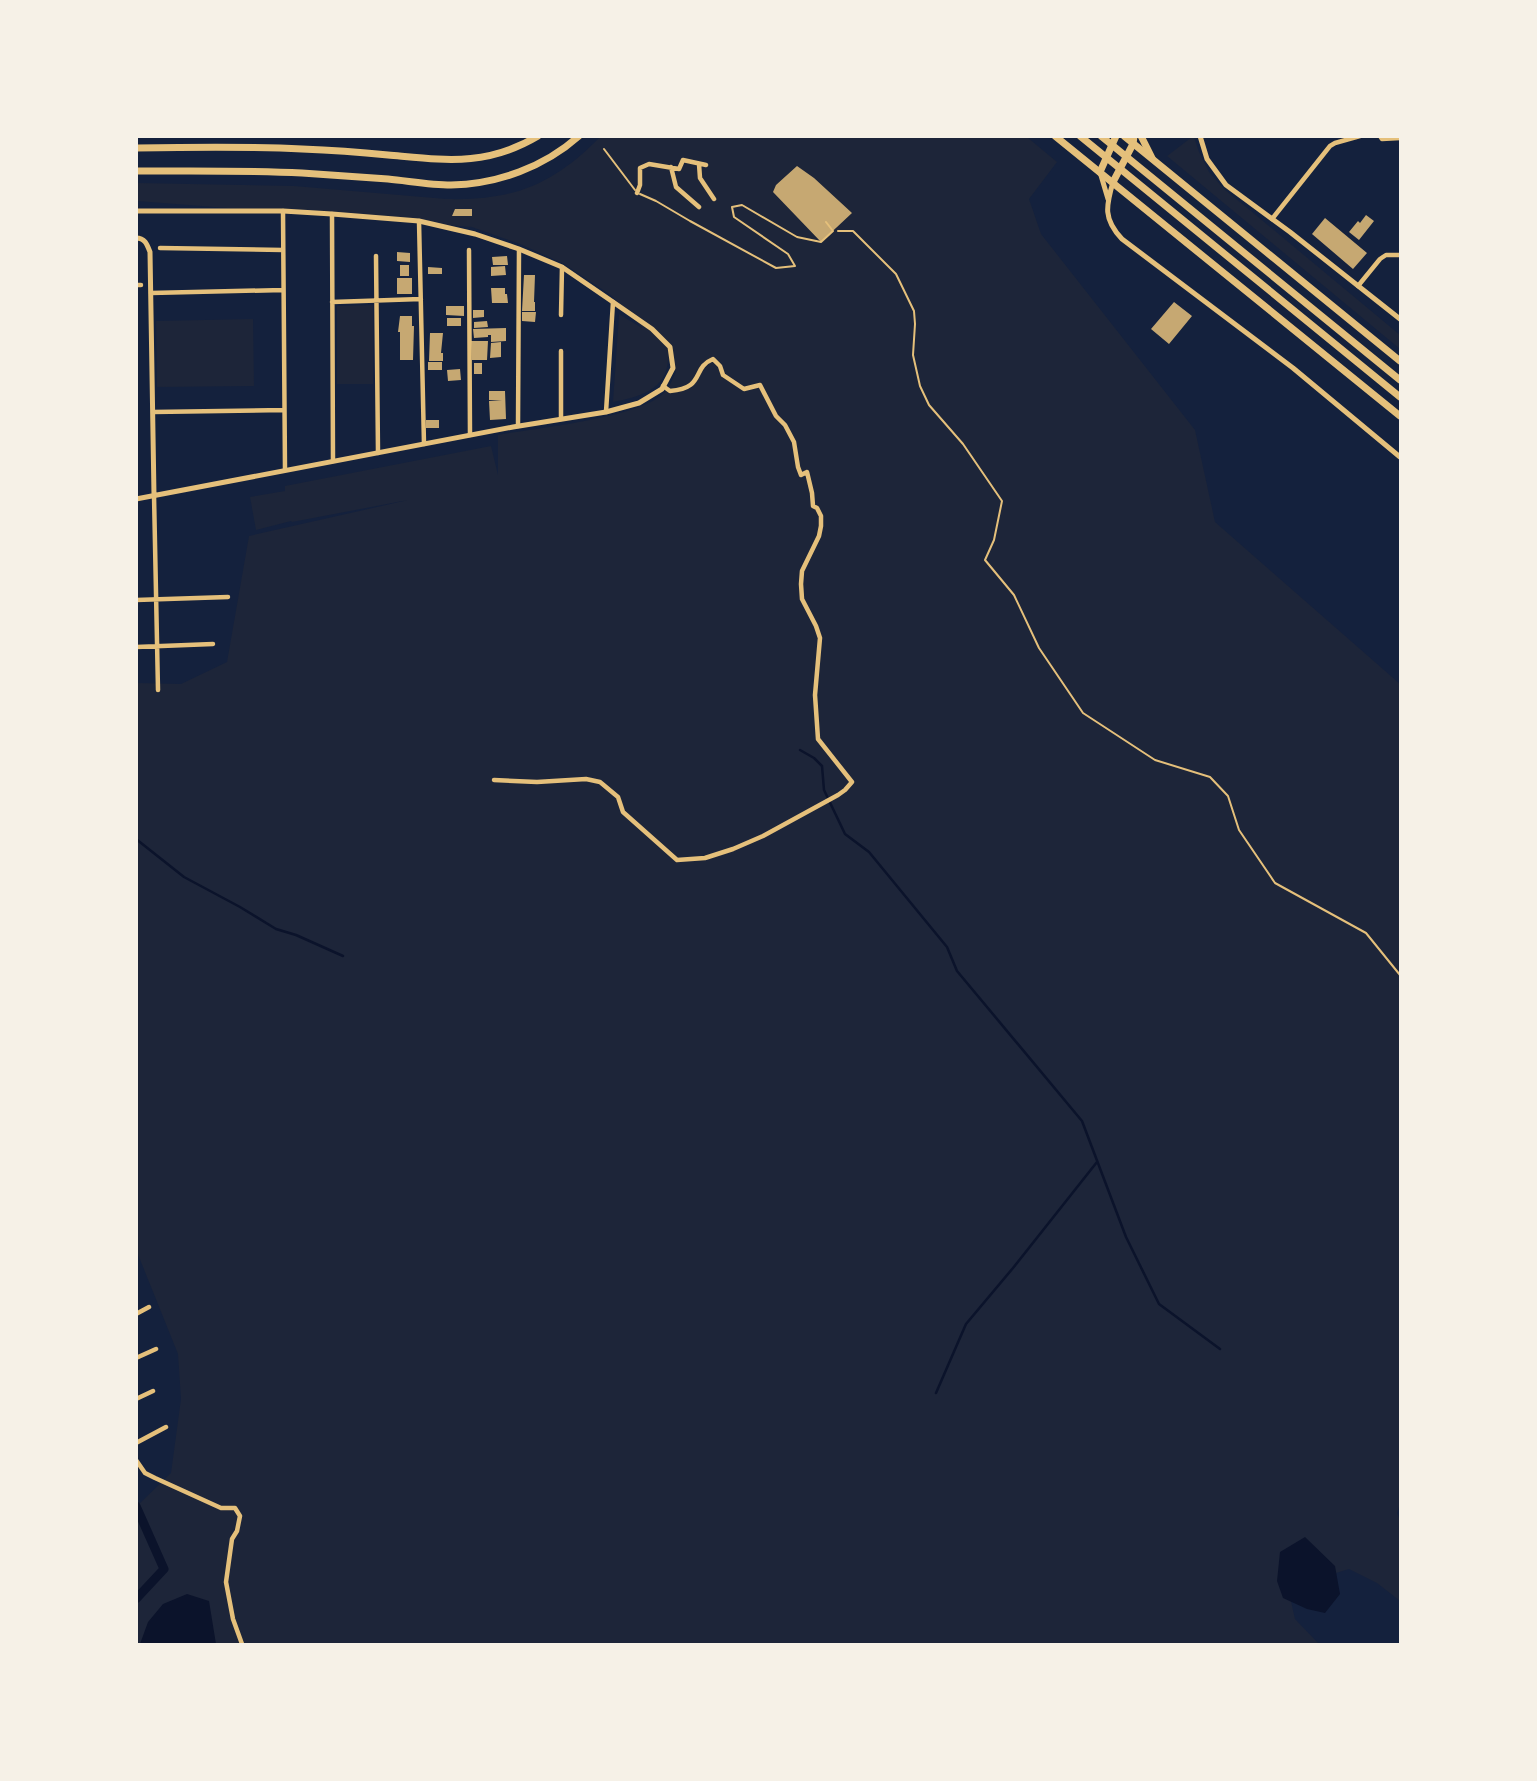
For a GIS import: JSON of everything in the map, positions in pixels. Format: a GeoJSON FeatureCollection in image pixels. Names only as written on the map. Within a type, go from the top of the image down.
{"type":"FeatureCollection","features":[{"type":"Feature","properties":{"kind":"highway"},"geometry":{"type":"LineString","coordinates":[[136,148],[300,149],[449,161],[498,154],[538,136]]}},
{"type":"Feature","properties":{"kind":"highway"},"geometry":{"type":"LineString","coordinates":[[136,172],[245,171],[349,176],[448,185],[467,184],[486,182],[523,171],[557,153],[579,136]]}},
{"type":"Feature","properties":{"kind":"highway"},"geometry":{"type":"LineString","coordinates":[[1055,136],[1401,416]]}},
{"type":"Feature","properties":{"kind":"highway"},"geometry":{"type":"LineString","coordinates":[[1080,136],[1401,397]]}},
{"type":"Feature","properties":{"kind":"highway"},"geometry":{"type":"LineString","coordinates":[[1101,136],[1401,380]]}},
{"type":"Feature","properties":{"kind":"highway"},"geometry":{"type":"LineString","coordinates":[[1100,172],[1116,136]]}},
{"type":"Feature","properties":{"kind":"highway"},"geometry":{"type":"LineString","coordinates":[[1124,136],[1133,140],[1155,162],[1401,361]]}},
{"type":"Feature","properties":{"kind":"highway"},"geometry":{"type":"LineString","coordinates":[[1141,136],[1155,162]]}},
{"type":"Feature","properties":{"kind":"highway"},"geometry":{"type":"LineString","coordinates":[[1113,182],[1133,140]]}},
{"type":"Feature","properties":{"kind":"street"},"geometry":{"type":"LineString","coordinates":[[1200,136],[1207,159],[1226,185],[1400,318]]}},
{"type":"Feature","properties":{"kind":"street"},"geometry":{"type":"LineString","coordinates":[[1272,219],[1330,146],[1335,142],[1360,136]]}},
{"type":"Feature","properties":{"kind":"street"},"geometry":{"type":"LineString","coordinates":[[1380,136],[1382,139],[1401,138]]}},
{"type":"Feature","properties":{"kind":"street"},"geometry":{"type":"LineString","coordinates":[[637,193],[640,168],[649,164],[679,169],[684,160],[706,165]]}},
{"type":"Feature","properties":{"kind":"street"},"geometry":{"type":"LineString","coordinates":[[699,164],[700,178],[714,199]]}},
{"type":"Feature","properties":{"kind":"street"},"geometry":{"type":"LineString","coordinates":[[671,167],[676,187],[699,207]]}},
{"type":"Feature","properties":{"kind":"street"},"geometry":{"type":"LineString","coordinates":[[1100,172],[1108,199]]}},
{"type":"Feature","properties":{"kind":"street"},"geometry":{"type":"LineString","coordinates":[[1113,182],[1108,199],[1108,219],[1122,239],[1293,368],[1401,457]]}},
{"type":"Feature","properties":{"kind":"street"},"geometry":{"type":"LineString","coordinates":[[136,212],[283,211],[419,220],[469,232],[562,267],[652,329],[670,347],[673,368],[662,389],[639,403],[606,412],[518,426],[136,499]]}},
{"type":"Feature","properties":{"kind":"street"},"geometry":{"type":"LineString","coordinates":[[283,211],[285,470]]}},
{"type":"Feature","properties":{"kind":"street"},"geometry":{"type":"LineString","coordinates":[[332,214],[333,461]]}},
{"type":"Feature","properties":{"kind":"street"},"geometry":{"type":"LineString","coordinates":[[419,220],[424,444]]}},
{"type":"Feature","properties":{"kind":"street"},"geometry":{"type":"LineString","coordinates":[[136,238],[147,243],[150,252],[158,690]]}},
{"type":"Feature","properties":{"kind":"street"},"geometry":{"type":"LineString","coordinates":[[160,248],[283,250]]}},
{"type":"Feature","properties":{"kind":"street"},"geometry":{"type":"LineString","coordinates":[[518,426],[519,249]]}},
{"type":"Feature","properties":{"kind":"street"},"geometry":{"type":"LineString","coordinates":[[469,250],[470,435]]}},
{"type":"Feature","properties":{"kind":"street"},"geometry":{"type":"LineString","coordinates":[[1357,286],[1380,259],[1386,255],[1401,255]]}},
{"type":"Feature","properties":{"kind":"street"},"geometry":{"type":"LineString","coordinates":[[376,256],[378,453]]}},
{"type":"Feature","properties":{"kind":"street"},"geometry":{"type":"LineString","coordinates":[[561,315],[562,267]]}},
{"type":"Feature","properties":{"kind":"street"},"geometry":{"type":"LineString","coordinates":[[150,293],[283,290]]}},
{"type":"Feature","properties":{"kind":"street"},"geometry":{"type":"LineString","coordinates":[[332,302],[421,299]]}},
{"type":"Feature","properties":{"kind":"street"},"geometry":{"type":"LineString","coordinates":[[606,412],[613,302]]}},
{"type":"Feature","properties":{"kind":"street"},"geometry":{"type":"LineString","coordinates":[[561,351],[561,419]]}},
{"type":"Feature","properties":{"kind":"street"},"geometry":{"type":"LineString","coordinates":[[494,780],[537,782],[586,779],[600,782],[618,797],[624,812],[677,860],[705,858],[763,836],[824,803],[845,790],[852,782],[818,740],[815,695],[820,638],[802,599],[801,584],[802,571],[819,536],[821,516],[813,506],[807,472],[801,475],[798,467],[794,442],[785,425],[776,416],[760,385],[744,390],[723,375],[720,366],[713,359],[706,362],[689,388],[670,391],[663,386]]}},
{"type":"Feature","properties":{"kind":"street"},"geometry":{"type":"LineString","coordinates":[[153,412],[284,410]]}},
{"type":"Feature","properties":{"kind":"street"},"geometry":{"type":"LineString","coordinates":[[136,600],[228,597]]}},
{"type":"Feature","properties":{"kind":"street"},"geometry":{"type":"LineString","coordinates":[[136,647],[213,644]]}},
{"type":"Feature","properties":{"kind":"street"},"geometry":{"type":"LineString","coordinates":[[136,1314],[149,1307]]}},
{"type":"Feature","properties":{"kind":"street"},"geometry":{"type":"LineString","coordinates":[[136,1358],[156,1349]]}},
{"type":"Feature","properties":{"kind":"street"},"geometry":{"type":"LineString","coordinates":[[136,1399],[153,1391]]}},
{"type":"Feature","properties":{"kind":"street"},"geometry":{"type":"LineString","coordinates":[[136,1443],[166,1427]]}},
{"type":"Feature","properties":{"kind":"street"},"geometry":{"type":"LineString","coordinates":[[136,1460],[145,1472],[155,1478],[221,1508],[235,1508],[240,1516],[232,1539],[226,1582],[233,1619],[242,1644]]}},
{"type":"Feature","properties":{"kind":"lane"},"geometry":{"type":"LineString","coordinates":[[604,149],[637,193],[776,268],[795,266],[788,254],[734,217],[733,207],[742,205],[797,237],[821,242],[833,231],[826,222]]}},
{"type":"Feature","properties":{"kind":"path"},"geometry":{"type":"LineString","coordinates":[[833,231],[853,231],[896,274],[902,285],[914,310],[913,355],[920,386],[929,405],[963,444],[1002,501],[994,540],[985,560],[1014,595],[1039,648],[1083,713],[1155,760],[1210,777],[1228,796],[1239,830],[1275,883],[1366,933],[1401,975]]}},
{"type":"Feature","properties":{"kind":"shaded area"},"geometry":{"type":"Polygon","coordinates":[[[600,137],[1027,137],[1057,162],[1029,199],[1041,234],[1195,430],[1215,522],[1400,684],[1400,1504],[1397,1513],[1400,1520],[1400,1601],[1377,1583],[1349,1569],[1288,1588],[1295,1619],[1319,1644],[137,1644],[137,1506],[171,1473],[181,1399],[178,1354],[137,1252],[137,683],[181,684],[227,662],[249,536],[408,500],[256,530],[250,497],[285,491],[285,486],[491,446],[498,475],[498,435],[587,420],[635,408],[654,400],[666,391],[676,372],[668,359],[663,378],[657,385],[632,398],[613,402],[619,314],[642,328],[612,296],[564,264],[520,244],[472,227],[137,201],[137,183],[294,186],[446,199],[492,197],[530,187],[548,178],[583,154],[600,137]]]}},
{"type":"Feature","properties":{"kind":"shaded area"},"geometry":{"type":"Polygon","coordinates":[[[1192,137],[1209,172],[1225,190],[1400,335],[1400,349],[1167,156],[1192,137]]]}},
{"type":"Feature","properties":{"kind":"shaded area"},"geometry":{"type":"Polygon","coordinates":[[[373,305],[373,384],[337,384],[337,306],[373,305]]]}},
{"type":"Feature","properties":{"kind":"shaded area"},"geometry":{"type":"Polygon","coordinates":[[[253,319],[254,386],[157,387],[156,321],[253,319]]]}},
{"type":"Feature","properties":{"kind":"shaded area"},"geometry":{"type":"Polygon","coordinates":[[[1305,1537],[1335,1566],[1340,1594],[1325,1613],[1307,1609],[1283,1598],[1277,1581],[1280,1552],[1305,1537]]]}},
{"type":"Feature","properties":{"kind":"shaded area"},"geometry":{"type":"Polygon","coordinates":[[[187,1594],[209,1601],[216,1644],[140,1644],[148,1622],[163,1604],[187,1594]]]}},
{"type":"Feature","properties":{"kind":"building"},"geometry":{"type":"Polygon","coordinates":[[[797,166],[852,213],[821,242],[773,192],[776,185],[797,166]]]}},
{"type":"Feature","properties":{"kind":"building"},"geometry":{"type":"Polygon","coordinates":[[[455,209],[472,209],[472,216],[452,216],[455,209]]]}},
{"type":"Feature","properties":{"kind":"building"},"geometry":{"type":"Polygon","coordinates":[[[1366,215],[1374,221],[1359,240],[1349,232],[1366,215]]]}},
{"type":"Feature","properties":{"kind":"building"},"geometry":{"type":"Polygon","coordinates":[[[1325,218],[1367,253],[1353,269],[1312,234],[1325,218]]]}},
{"type":"Feature","properties":{"kind":"building"},"geometry":{"type":"Polygon","coordinates":[[[397,252],[410,253],[410,262],[397,261],[397,252]]]}},
{"type":"Feature","properties":{"kind":"building"},"geometry":{"type":"Polygon","coordinates":[[[507,256],[508,265],[493,265],[492,257],[507,256]]]}},
{"type":"Feature","properties":{"kind":"building"},"geometry":{"type":"Polygon","coordinates":[[[400,265],[409,265],[409,276],[400,276],[400,265]]]}},
{"type":"Feature","properties":{"kind":"building"},"geometry":{"type":"Polygon","coordinates":[[[505,266],[506,275],[491,276],[491,267],[505,266]]]}},
{"type":"Feature","properties":{"kind":"building"},"geometry":{"type":"Polygon","coordinates":[[[428,267],[442,268],[442,274],[428,274],[428,267]]]}},
{"type":"Feature","properties":{"kind":"building"},"geometry":{"type":"Polygon","coordinates":[[[524,275],[535,275],[535,311],[522,311],[524,275]]]}},
{"type":"Feature","properties":{"kind":"building"},"geometry":{"type":"Polygon","coordinates":[[[397,278],[412,278],[412,294],[397,294],[397,278]]]}},
{"type":"Feature","properties":{"kind":"building"},"geometry":{"type":"Polygon","coordinates":[[[491,288],[505,288],[508,303],[492,303],[491,288]]]}},
{"type":"Feature","properties":{"kind":"building"},"geometry":{"type":"Polygon","coordinates":[[[1174,302],[1192,316],[1169,344],[1151,329],[1174,302]]]}},
{"type":"Feature","properties":{"kind":"building"},"geometry":{"type":"Polygon","coordinates":[[[446,306],[464,306],[464,316],[446,315],[446,306]]]}},
{"type":"Feature","properties":{"kind":"building"},"geometry":{"type":"Polygon","coordinates":[[[473,310],[484,310],[484,317],[473,318],[473,310]]]}},
{"type":"Feature","properties":{"kind":"building"},"geometry":{"type":"Polygon","coordinates":[[[522,312],[536,312],[535,322],[522,321],[522,312]]]}},
{"type":"Feature","properties":{"kind":"building"},"geometry":{"type":"Polygon","coordinates":[[[400,316],[412,316],[413,360],[400,360],[400,316]]]}},
{"type":"Feature","properties":{"kind":"building"},"geometry":{"type":"Polygon","coordinates":[[[447,318],[461,318],[461,326],[447,326],[447,318]]]}},
{"type":"Feature","properties":{"kind":"building"},"geometry":{"type":"Polygon","coordinates":[[[487,321],[488,327],[474,328],[474,322],[487,321]]]}},
{"type":"Feature","properties":{"kind":"building"},"geometry":{"type":"Polygon","coordinates":[[[506,328],[506,341],[491,342],[491,335],[474,338],[473,329],[506,328]]]}},
{"type":"Feature","properties":{"kind":"building"},"geometry":{"type":"Polygon","coordinates":[[[430,333],[443,333],[443,361],[429,361],[430,333]]]}},
{"type":"Feature","properties":{"kind":"building"},"geometry":{"type":"Polygon","coordinates":[[[471,341],[488,341],[487,360],[472,360],[471,341]]]}},
{"type":"Feature","properties":{"kind":"building"},"geometry":{"type":"Polygon","coordinates":[[[501,342],[501,357],[490,358],[491,343],[501,342]]]}},
{"type":"Feature","properties":{"kind":"building"},"geometry":{"type":"Polygon","coordinates":[[[428,362],[442,362],[442,370],[428,370],[428,362]]]}},
{"type":"Feature","properties":{"kind":"building"},"geometry":{"type":"Polygon","coordinates":[[[474,363],[482,363],[482,374],[474,374],[474,363]]]}},
{"type":"Feature","properties":{"kind":"building"},"geometry":{"type":"Polygon","coordinates":[[[460,369],[461,380],[448,381],[447,370],[460,369]]]}},
{"type":"Feature","properties":{"kind":"building"},"geometry":{"type":"Polygon","coordinates":[[[489,391],[505,391],[506,419],[490,420],[489,401],[502,401],[489,400],[489,391]]]}},
{"type":"Feature","properties":{"kind":"building"},"geometry":{"type":"Polygon","coordinates":[[[426,420],[439,420],[439,428],[426,428],[426,420]]]}},
{"type":"Feature","properties":{"kind":"waterway"},"geometry":{"type":"LineString","coordinates":[[800,750],[822,766],[824,790],[845,834],[869,852],[947,947],[957,971],[1082,1121],[1126,1237],[1159,1304],[1220,1349]]}},
{"type":"Feature","properties":{"kind":"waterway"},"geometry":{"type":"LineString","coordinates":[[136,839],[184,877],[276,929],[343,956]]}},
{"type":"Feature","properties":{"kind":"waterway"},"geometry":{"type":"LineString","coordinates":[[936,1393],[966,1324],[1097,1162]]}},
{"type":"Feature","properties":{"kind":"waterway"},"geometry":{"type":"LineString","coordinates":[[136,1506],[164,1569],[136,1599]]}}]}
